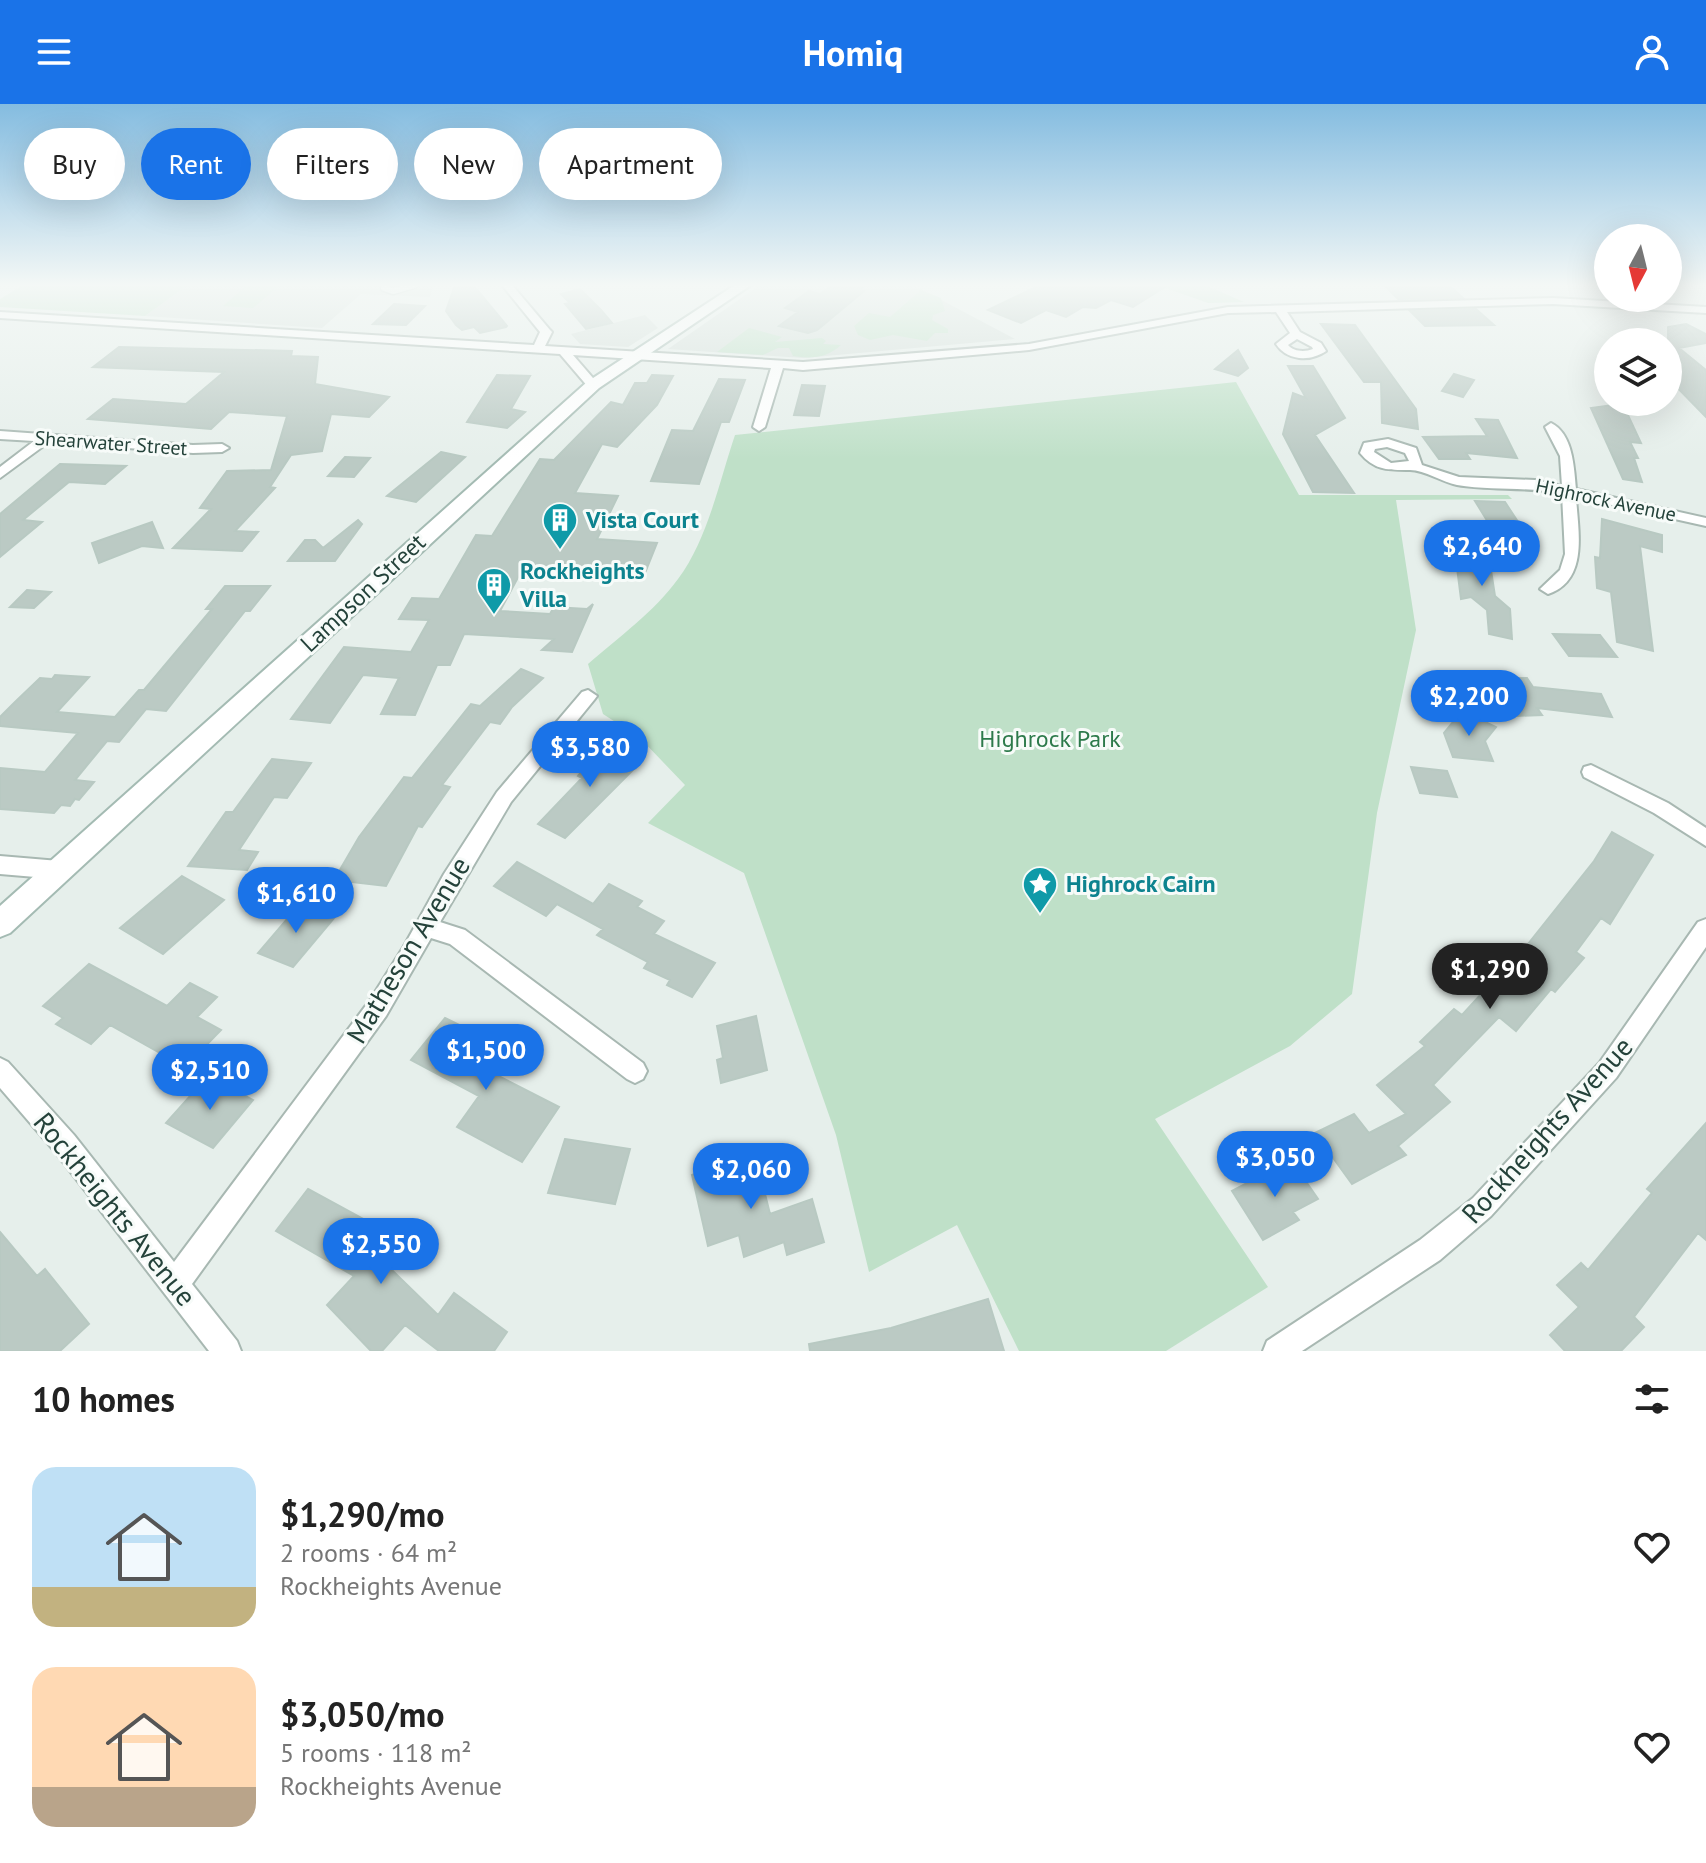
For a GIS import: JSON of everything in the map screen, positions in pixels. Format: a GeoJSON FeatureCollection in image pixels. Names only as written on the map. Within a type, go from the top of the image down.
{"type":"FeatureCollection","features":[{"type":"Feature","properties":{"kind":"main road","name":"Lampson Street"},"geometry":{"type":"LineString","coordinates":[[0,924],[593,385],[655,343]]}},
{"type":"Feature","properties":{"kind":"street"},"geometry":{"type":"LineString","coordinates":[[433,343],[815,366],[1049,343]]}},
{"type":"Feature","properties":{"kind":"street"},"geometry":{"type":"LineString","coordinates":[[537,350],[540,343]]}},
{"type":"Feature","properties":{"kind":"street"},"geometry":{"type":"LineString","coordinates":[[564,352],[593,385]]}},
{"type":"Feature","properties":{"kind":"street"},"geometry":{"type":"LineString","coordinates":[[759,427],[778,365]]}},
{"type":"Feature","properties":{"kind":"street"},"geometry":{"type":"LineString","coordinates":[[1548,589],[1561,580],[1571,563],[1566,451],[1551,427]]}},
{"type":"Feature","properties":{"kind":"street","name":"Shearwater Street"},"geometry":{"type":"LineString","coordinates":[[0,435],[193,449],[222,448]]}},
{"type":"Feature","properties":{"kind":"street"},"geometry":{"type":"LineString","coordinates":[[0,474],[47,438]]}},
{"type":"Feature","properties":{"kind":"street","name":"Highrock Avenue"},"geometry":{"type":"LineString","coordinates":[[1412,466],[1458,481],[1521,482],[1706,522]]}},
{"type":"Feature","properties":{"kind":"street","name":"Matheson Avenue"},"geometry":{"type":"LineString","coordinates":[[175,1284],[378,1008],[451,880],[504,797],[540,749],[588,696]]}},
{"type":"Feature","properties":{"kind":"street"},"geometry":{"type":"LineString","coordinates":[[1591,772],[1661,808],[1706,838]]}},
{"type":"Feature","properties":{"kind":"street"},"geometry":{"type":"LineString","coordinates":[[0,865],[59,870]]}},
{"type":"Feature","properties":{"kind":"street"},"geometry":{"type":"LineString","coordinates":[[426,927],[457,937],[635,1071]]}},
{"type":"Feature","properties":{"kind":"street","name":"Rockheights Avenue"},"geometry":{"type":"LineString","coordinates":[[1277,1351],[1420,1257],[1482,1207],[1608,1070],[1706,929]]}},
{"type":"Feature","properties":{"kind":"street","name":"Rockheights Avenue"},"geometry":{"type":"LineString","coordinates":[[0,1070],[65,1144],[227,1351]]}},
{"type":"Feature","properties":{"kind":"shaded area"},"geometry":{"type":"Polygon","coordinates":[[[579,343],[634,343],[628,347],[579,343]]]}},
{"type":"Feature","properties":{"kind":"shaded area"},"geometry":{"type":"Polygon","coordinates":[[[676,343],[968,343],[803,358],[668,349],[676,343]]]}},
{"type":"Feature","properties":{"kind":"green space"},"geometry":{"type":"Polygon","coordinates":[[[729,343],[841,345],[830,353],[812,357],[793,356],[789,348],[778,348],[763,355],[717,352],[729,343]]]}},
{"type":"Feature","properties":{"kind":"green space","name":"Highrock Park"},"geometry":{"type":"Polygon","coordinates":[[[1236,382],[1299,495],[1508,495],[1512,499],[1396,500],[1416,630],[1377,813],[1352,994],[1290,1046],[1155,1119],[1268,1287],[1166,1351],[1019,1351],[957,1225],[869,1272],[836,1135],[744,873],[648,823],[685,785],[640,738],[603,714],[588,664],[636,624],[678,579],[705,528],[735,435],[1236,382]]]}},
{"type":"Feature","properties":{"kind":"building"},"geometry":{"type":"Polygon","coordinates":[[[1335,343],[1368,343],[1416,409],[1418,429],[1382,423],[1381,382],[1364,382],[1335,343]]]}},
{"type":"Feature","properties":{"kind":"building"},"geometry":{"type":"Polygon","coordinates":[[[1682,343],[1705,343],[1682,347],[1682,343]]]}},
{"type":"Feature","properties":{"kind":"building"},"geometry":{"type":"Polygon","coordinates":[[[119,347],[292,351],[291,356],[318,357],[315,384],[389,397],[369,417],[331,414],[322,451],[291,455],[270,487],[275,488],[235,531],[258,532],[242,551],[173,548],[211,509],[200,508],[227,471],[271,470],[287,416],[229,412],[211,429],[88,419],[113,399],[186,404],[224,372],[93,367],[119,347]]]}},
{"type":"Feature","properties":{"kind":"building"},"geometry":{"type":"Polygon","coordinates":[[[1238,350],[1248,368],[1238,376],[1215,369],[1238,350]]]}},
{"type":"Feature","properties":{"kind":"building"},"geometry":{"type":"Polygon","coordinates":[[[1682,350],[1706,370],[1706,417],[1682,392],[1682,350]]]}},
{"type":"Feature","properties":{"kind":"building"},"geometry":{"type":"Polygon","coordinates":[[[1288,366],[1313,366],[1345,418],[1315,435],[1354,493],[1313,492],[1283,434],[1293,393],[1306,398],[1288,366]]]}},
{"type":"Feature","properties":{"kind":"building"},"geometry":{"type":"Polygon","coordinates":[[[1454,374],[1474,380],[1463,397],[1442,391],[1454,374]]]}},
{"type":"Feature","properties":{"kind":"building"},"geometry":{"type":"Polygon","coordinates":[[[497,375],[530,376],[511,409],[525,412],[507,428],[467,422],[497,375]]]}},
{"type":"Feature","properties":{"kind":"building"},"geometry":{"type":"Polygon","coordinates":[[[652,375],[673,376],[657,405],[617,447],[602,444],[575,493],[618,496],[597,539],[657,543],[645,573],[523,568],[500,611],[550,614],[554,607],[587,609],[593,604],[572,652],[542,650],[554,639],[464,634],[450,665],[437,665],[415,715],[381,714],[399,678],[363,675],[330,723],[291,719],[344,647],[411,652],[429,620],[399,619],[412,598],[439,599],[476,535],[492,536],[540,459],[554,460],[611,402],[623,405],[635,383],[647,383],[652,375]]]}},
{"type":"Feature","properties":{"kind":"building"},"geometry":{"type":"Polygon","coordinates":[[[719,379],[745,380],[729,422],[721,422],[699,484],[651,481],[672,430],[693,431],[719,379]]]}},
{"type":"Feature","properties":{"kind":"building"},"geometry":{"type":"Polygon","coordinates":[[[802,385],[825,386],[819,416],[794,415],[802,385]]]}},
{"type":"Feature","properties":{"kind":"building"},"geometry":{"type":"Polygon","coordinates":[[[1595,416],[1628,416],[1641,443],[1630,442],[1638,458],[1634,458],[1642,482],[1623,479],[1595,416]]]}},
{"type":"Feature","properties":{"kind":"building"},"geometry":{"type":"Polygon","coordinates":[[[1476,419],[1498,420],[1517,458],[1466,453],[1470,459],[1439,459],[1423,437],[1487,436],[1476,419]]]}},
{"type":"Feature","properties":{"kind":"building"},"geometry":{"type":"Polygon","coordinates":[[[441,452],[465,457],[416,502],[387,496],[441,452]]]}},
{"type":"Feature","properties":{"kind":"building"},"geometry":{"type":"Polygon","coordinates":[[[345,457],[370,458],[354,477],[328,476],[345,457]]]}},
{"type":"Feature","properties":{"kind":"building"},"geometry":{"type":"Polygon","coordinates":[[[60,464],[126,466],[105,484],[69,482],[23,520],[42,522],[0,557],[0,514],[60,464]]]}},
{"type":"Feature","properties":{"kind":"building"},"geometry":{"type":"Polygon","coordinates":[[[1475,501],[1505,502],[1522,528],[1491,527],[1475,501]]]}},
{"type":"Feature","properties":{"kind":"building"},"geometry":{"type":"Polygon","coordinates":[[[1602,519],[1662,535],[1662,552],[1640,546],[1653,651],[1617,642],[1611,592],[1597,588],[1595,557],[1600,558],[1602,519]]]}},
{"type":"Feature","properties":{"kind":"building"},"geometry":{"type":"Polygon","coordinates":[[[358,520],[362,524],[335,561],[288,561],[305,540],[315,540],[323,548],[358,520]]]}},
{"type":"Feature","properties":{"kind":"building"},"geometry":{"type":"Polygon","coordinates":[[[152,522],[163,548],[142,546],[99,563],[92,543],[152,522]]]}},
{"type":"Feature","properties":{"kind":"building"},"geometry":{"type":"Polygon","coordinates":[[[1454,544],[1488,551],[1495,596],[1510,609],[1512,639],[1489,634],[1487,610],[1471,597],[1461,599],[1454,544]]]}},
{"type":"Feature","properties":{"kind":"building"},"geometry":{"type":"Polygon","coordinates":[[[225,586],[270,586],[250,611],[245,611],[166,711],[146,709],[119,742],[107,741],[75,780],[94,782],[79,800],[75,799],[70,806],[61,805],[54,813],[0,809],[0,768],[45,772],[78,733],[0,726],[0,717],[15,702],[40,678],[52,679],[55,675],[89,677],[57,712],[115,717],[139,690],[144,690],[212,609],[206,609],[225,586]]]}},
{"type":"Feature","properties":{"kind":"building"},"geometry":{"type":"Polygon","coordinates":[[[27,590],[51,592],[34,608],[10,607],[27,590]]]}},
{"type":"Feature","properties":{"kind":"building"},"geometry":{"type":"Polygon","coordinates":[[[1553,634],[1600,635],[1617,657],[1569,656],[1553,634]]]}},
{"type":"Feature","properties":{"kind":"building"},"geometry":{"type":"Polygon","coordinates":[[[521,669],[543,678],[512,707],[500,724],[490,722],[442,785],[450,787],[422,827],[418,826],[386,886],[334,880],[359,837],[404,777],[412,778],[471,704],[480,706],[521,669]]]}},
{"type":"Feature","properties":{"kind":"building"},"geometry":{"type":"Polygon","coordinates":[[[1527,678],[1533,687],[1601,694],[1612,717],[1537,708],[1542,715],[1516,716],[1490,679],[1527,678]]]}},
{"type":"Feature","properties":{"kind":"building"},"geometry":{"type":"Polygon","coordinates":[[[1462,711],[1496,727],[1485,741],[1493,761],[1453,757],[1444,733],[1462,711]]]}},
{"type":"Feature","properties":{"kind":"building"},"geometry":{"type":"Polygon","coordinates":[[[607,741],[635,750],[625,763],[636,767],[565,838],[538,824],[582,778],[578,776],[607,741]]]}},
{"type":"Feature","properties":{"kind":"building"},"geometry":{"type":"Polygon","coordinates":[[[272,759],[311,763],[287,798],[274,797],[239,850],[258,852],[247,870],[188,866],[226,812],[233,812],[272,759]]]}},
{"type":"Feature","properties":{"kind":"building"},"geometry":{"type":"Polygon","coordinates":[[[1411,767],[1447,771],[1457,797],[1420,793],[1411,767]]]}},
{"type":"Feature","properties":{"kind":"building"},"geometry":{"type":"Polygon","coordinates":[[[1612,832],[1653,855],[1610,924],[1601,918],[1576,952],[1584,958],[1555,992],[1551,989],[1516,1031],[1499,1017],[1433,1085],[1450,1102],[1398,1146],[1406,1155],[1352,1184],[1315,1133],[1354,1114],[1369,1133],[1406,1114],[1377,1085],[1425,1046],[1420,1042],[1454,1009],[1462,1015],[1504,969],[1512,974],[1535,949],[1528,944],[1594,861],[1612,832]]]}},
{"type":"Feature","properties":{"kind":"building"},"geometry":{"type":"Polygon","coordinates":[[[517,862],[593,904],[609,884],[642,901],[637,907],[664,921],[654,934],[715,963],[692,997],[667,985],[670,980],[644,968],[648,962],[597,935],[603,929],[557,904],[546,916],[494,886],[517,862]]]}},
{"type":"Feature","properties":{"kind":"building"},"geometry":{"type":"Polygon","coordinates":[[[182,876],[224,900],[163,954],[120,928],[182,876]]]}},
{"type":"Feature","properties":{"kind":"building"},"geometry":{"type":"Polygon","coordinates":[[[300,904],[335,917],[293,967],[258,953],[300,904]]]}},
{"type":"Feature","properties":{"kind":"building"},"geometry":{"type":"Polygon","coordinates":[[[89,964],[167,1006],[190,983],[217,997],[197,1017],[221,1030],[185,1067],[110,1025],[91,1044],[56,1024],[63,1018],[43,1006],[89,964]]]}},
{"type":"Feature","properties":{"kind":"building"},"geometry":{"type":"Polygon","coordinates":[[[756,1016],[767,1070],[721,1083],[717,1060],[723,1058],[717,1026],[756,1016]]]}},
{"type":"Feature","properties":{"kind":"building"},"geometry":{"type":"Polygon","coordinates":[[[445,1018],[490,1040],[473,1063],[559,1107],[522,1162],[457,1127],[479,1096],[411,1060],[445,1018]]]}},
{"type":"Feature","properties":{"kind":"building"},"geometry":{"type":"Polygon","coordinates":[[[208,1076],[253,1100],[213,1148],[166,1123],[208,1076]]]}},
{"type":"Feature","properties":{"kind":"building"},"geometry":{"type":"Polygon","coordinates":[[[1706,1123],[1706,1240],[1698,1233],[1634,1317],[1644,1327],[1621,1351],[1565,1351],[1550,1335],[1579,1307],[1557,1285],[1581,1263],[1588,1270],[1652,1193],[1647,1189],[1706,1123]]]}},
{"type":"Feature","properties":{"kind":"building"},"geometry":{"type":"Polygon","coordinates":[[[565,1139],[630,1149],[615,1204],[548,1193],[565,1139]]]}},
{"type":"Feature","properties":{"kind":"building"},"geometry":{"type":"Polygon","coordinates":[[[755,1154],[770,1214],[812,1199],[824,1242],[787,1255],[784,1242],[744,1257],[739,1235],[708,1246],[692,1175],[755,1154]]]}},
{"type":"Feature","properties":{"kind":"building"},"geometry":{"type":"Polygon","coordinates":[[[1291,1160],[1318,1199],[1293,1212],[1299,1220],[1263,1240],[1232,1191],[1291,1160]]]}},
{"type":"Feature","properties":{"kind":"building"},"geometry":{"type":"Polygon","coordinates":[[[308,1189],[369,1222],[358,1237],[438,1315],[454,1293],[507,1332],[494,1351],[439,1351],[405,1325],[382,1351],[371,1351],[327,1305],[354,1276],[276,1231],[308,1189]]]}},
{"type":"Feature","properties":{"kind":"building"},"geometry":{"type":"Polygon","coordinates":[[[0,1232],[37,1276],[45,1269],[89,1324],[60,1351],[0,1351],[0,1232]]]}},
{"type":"Feature","properties":{"kind":"building"},"geometry":{"type":"Polygon","coordinates":[[[988,1299],[1004,1351],[810,1351],[809,1344],[891,1328],[988,1299]]]}},
{"type":"Feature","properties":{"kind":"place","name":"Vista Court"},"geometry":{"type":"Point","coordinates":[560,551]}},
{"type":"Feature","properties":{"kind":"place","name":"Rockheights Villa"},"geometry":{"type":"Point","coordinates":[494,616]}},
{"type":"Feature","properties":{"kind":"place","name":"Highrock Cairn"},"geometry":{"type":"Point","coordinates":[1040,915]}}]}
